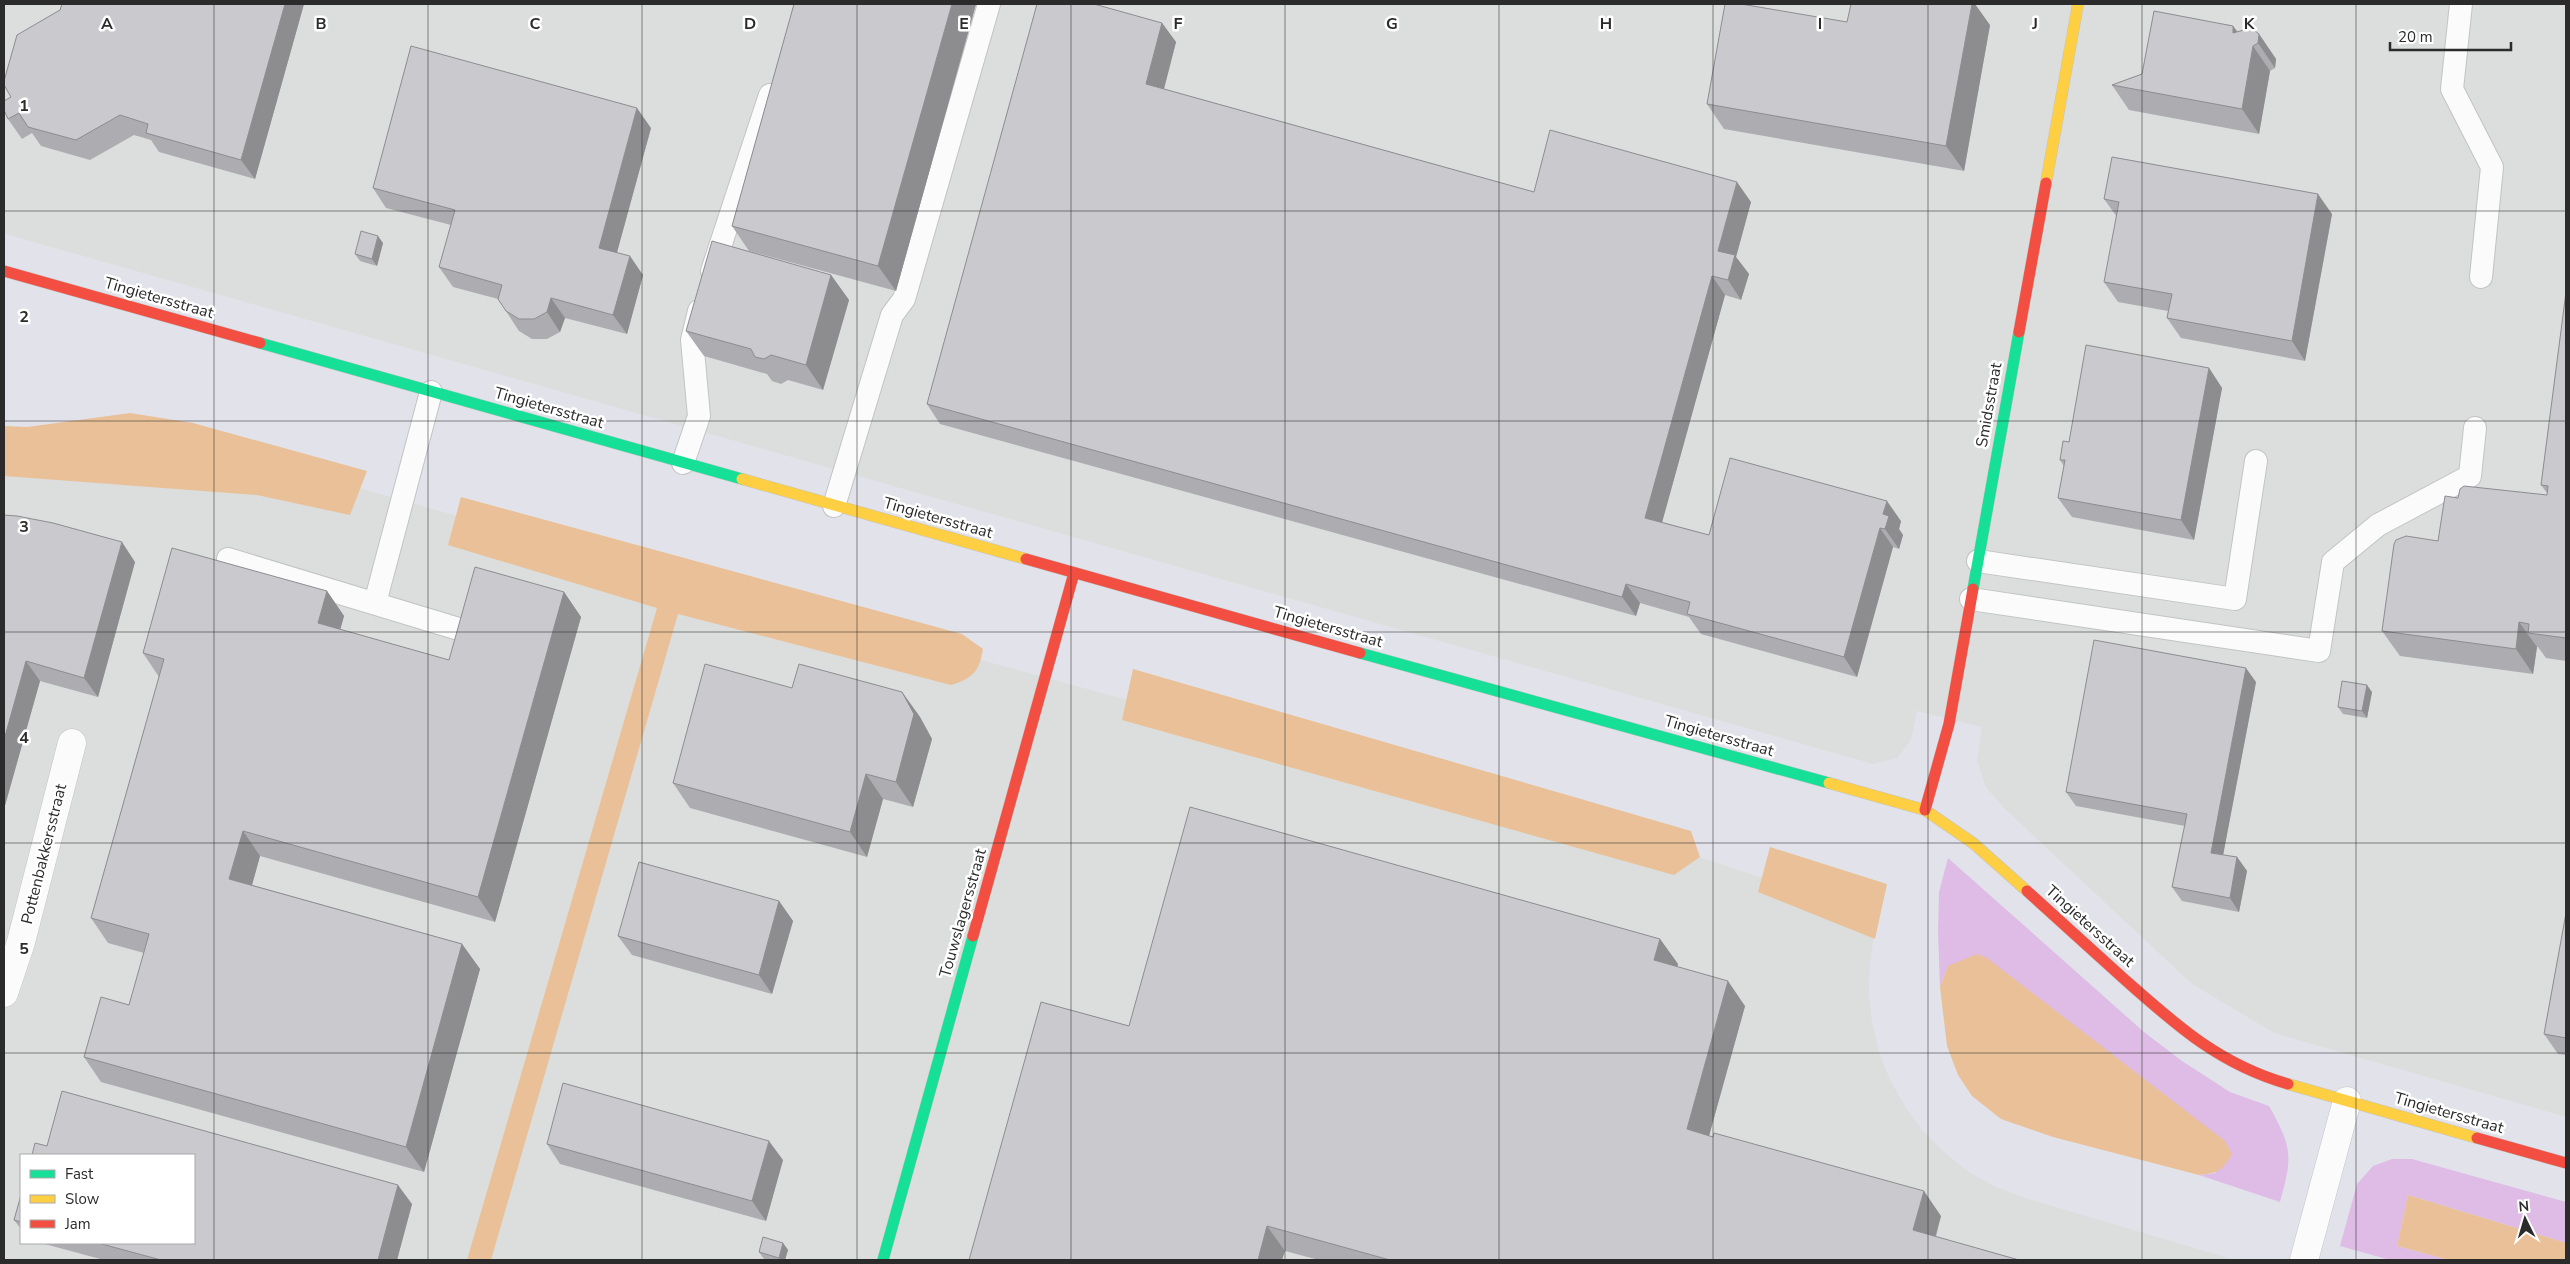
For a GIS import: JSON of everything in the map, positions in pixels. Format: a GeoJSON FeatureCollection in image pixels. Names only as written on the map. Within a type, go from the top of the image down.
{"type":"FeatureCollection","features":[{"type":"Feature","properties":{"kind":"street","name":"Smidsstraat"},"geometry":{"type":"LineString","coordinates":[[1924,810],[1948,724],[2078,4]]}},
{"type":"Feature","properties":{"kind":"street","name":"Tingietersstraat"},"geometry":{"type":"LineString","coordinates":[[4,271],[834,506],[1924,810],[1973,843],[2184,1032],[2221,1056],[2264,1077],[2566,1163]]}},
{"type":"Feature","properties":{"kind":"street","name":"Touwslagersstraat"},"geometry":{"type":"LineString","coordinates":[[883,1260],[1074,573]]}},
{"type":"Feature","properties":{"kind":"street","name":"Pottenbakkersstraat"},"geometry":{"type":"LineString","coordinates":[[4,994],[21,942],[72,743]]}},
{"type":"Feature","properties":{"kind":"street"},"geometry":{"type":"LineString","coordinates":[[2304,1260],[2347,1101]]}},
{"type":"Feature","properties":{"kind":"lane"},"geometry":{"type":"LineString","coordinates":[[834,506],[892,315],[904,299],[989,4]]}},
{"type":"Feature","properties":{"kind":"lane"},"geometry":{"type":"LineString","coordinates":[[2461,4],[2452,89],[2492,166],[2481,277]]}},
{"type":"Feature","properties":{"kind":"lane"},"geometry":{"type":"LineString","coordinates":[[682,462],[699,416],[692,340],[698,314],[775,79]]}},
{"type":"Feature","properties":{"kind":"lane"},"geometry":{"type":"LineString","coordinates":[[375,603],[432,392]]}},
{"type":"Feature","properties":{"kind":"lane"},"geometry":{"type":"LineString","coordinates":[[1971,599],[2319,651],[2333,562],[2378,525],[2470,476],[2475,428]]}},
{"type":"Feature","properties":{"kind":"lane"},"geometry":{"type":"LineString","coordinates":[[1978,561],[2235,599],[2256,460]]}},
{"type":"Feature","properties":{"kind":"lane"},"geometry":{"type":"LineString","coordinates":[[228,559],[506,644]]}},
{"type":"Feature","properties":{"kind":"shaded area"},"geometry":{"type":"Polygon","coordinates":[[[4,4],[2566,4],[2566,1117],[2274,1033],[2192,984],[2005,809],[1986,787],[1977,760],[1982,727],[1917,711],[1911,740],[1897,758],[1873,764],[9,235],[4,232],[4,4]]]}},
{"type":"Feature","properties":{"kind":"shaded area"},"geometry":{"type":"Polygon","coordinates":[[[130,413],[193,423],[367,471],[350,515],[257,495],[4,476],[4,426],[27,427],[130,413]]]}},
{"type":"Feature","properties":{"kind":"shaded area"},"geometry":{"type":"Polygon","coordinates":[[[4,450],[345,484],[534,538],[1681,851],[1877,916],[1870,962],[1869,992],[1872,1022],[1879,1052],[1890,1080],[1905,1106],[1923,1131],[1945,1153],[1969,1172],[1996,1187],[2025,1198],[2235,1260],[4,1260],[4,450]]]}},
{"type":"Feature","properties":{"kind":"shaded area"},"geometry":{"type":"Polygon","coordinates":[[[461,497],[962,634],[983,649],[974,673],[965,680],[951,685],[678,614],[491,1260],[467,1260],[657,608],[448,545],[461,497]]]}},
{"type":"Feature","properties":{"kind":"shaded area"},"geometry":{"type":"Polygon","coordinates":[[[1133,669],[1691,831],[1700,857],[1674,875],[1122,720],[1133,669]]]}},
{"type":"Feature","properties":{"kind":"shaded area"},"geometry":{"type":"Polygon","coordinates":[[[1770,847],[1887,884],[1875,939],[1758,892],[1770,847]]]}},
{"type":"Feature","properties":{"kind":"shaded area"},"geometry":{"type":"Polygon","coordinates":[[[1948,858],[2144,1032],[2182,1061],[2230,1092],[2269,1106],[2282,1132],[2288,1152],[2287,1173],[2280,1202],[2199,1175],[2216,1173],[1948,966],[1940,987],[1939,892],[1948,858]]]}},
{"type":"Feature","properties":{"kind":"shaded area"},"geometry":{"type":"Polygon","coordinates":[[[1977,954],[1987,958],[2225,1141],[2232,1154],[2222,1168],[2215,1172],[2199,1175],[2053,1137],[2001,1119],[1972,1096],[1958,1075],[1947,1046],[1940,987],[1948,966],[1977,954]]]}},
{"type":"Feature","properties":{"kind":"shaded area"},"geometry":{"type":"Polygon","coordinates":[[[2392,1159],[2412,1159],[2566,1202],[2566,1243],[2408,1195],[2397,1246],[2449,1260],[2390,1260],[2340,1246],[2357,1184],[2373,1166],[2392,1159]]]}},
{"type":"Feature","properties":{"kind":"shaded area"},"geometry":{"type":"Polygon","coordinates":[[[2408,1195],[2566,1243],[2566,1260],[2449,1260],[2397,1246],[2408,1195]]]}},
{"type":"Feature","properties":{"kind":"building"},"geometry":{"type":"Polygon","coordinates":[[[62,4],[285,4],[241,160],[146,133],[148,124],[120,115],[76,140],[28,127],[19,113],[8,119],[4,110],[4,101],[11,97],[4,85],[4,81],[17,35],[60,10],[62,4]]]}},
{"type":"Feature","properties":{"kind":"building"},"geometry":{"type":"Polygon","coordinates":[[[794,4],[952,4],[878,266],[732,226],[794,4]]]}},
{"type":"Feature","properties":{"kind":"building"},"geometry":{"type":"Polygon","coordinates":[[[1037,4],[1094,4],[1162,23],[1146,84],[1534,192],[1550,130],[1737,182],[1718,251],[1735,255],[1728,280],[1712,276],[1645,518],[1709,535],[1730,458],[1887,501],[1883,514],[1889,516],[1885,529],[1880,528],[1844,657],[1687,614],[1690,602],[1626,584],[1622,597],[927,404],[1037,4]]]}},
{"type":"Feature","properties":{"kind":"building"},"geometry":{"type":"Polygon","coordinates":[[[1725,4],[1741,4],[1847,22],[1851,4],[1972,4],[1946,146],[1707,104],[1725,4]]]}},
{"type":"Feature","properties":{"kind":"building"},"geometry":{"type":"Polygon","coordinates":[[[2154,11],[2233,26],[2233,33],[2251,28],[2259,34],[2258,43],[2253,46],[2242,109],[2112,85],[2142,74],[2154,11]]]}},
{"type":"Feature","properties":{"kind":"building"},"geometry":{"type":"Polygon","coordinates":[[[411,46],[637,108],[599,248],[630,256],[613,315],[551,298],[547,312],[534,319],[519,319],[506,311],[498,299],[502,285],[439,267],[455,210],[373,188],[411,46]]]}},
{"type":"Feature","properties":{"kind":"building"},"geometry":{"type":"Polygon","coordinates":[[[2112,157],[2318,194],[2292,341],[2167,318],[2172,294],[2104,282],[2119,202],[2104,199],[2112,157]]]}},
{"type":"Feature","properties":{"kind":"building"},"geometry":{"type":"Polygon","coordinates":[[[361,231],[378,236],[372,259],[355,254],[361,231]]]}},
{"type":"Feature","properties":{"kind":"building"},"geometry":{"type":"Polygon","coordinates":[[[712,241],[831,275],[806,365],[771,355],[764,359],[755,357],[751,349],[686,331],[712,241]]]}},
{"type":"Feature","properties":{"kind":"building"},"geometry":{"type":"Polygon","coordinates":[[[2566,292],[2566,638],[2528,633],[2529,624],[2519,622],[2516,649],[2382,631],[2394,544],[2396,540],[2406,536],[2438,541],[2445,496],[2458,498],[2460,489],[2464,486],[2547,495],[2548,486],[2541,485],[2566,292]]]}},
{"type":"Feature","properties":{"kind":"building"},"geometry":{"type":"Polygon","coordinates":[[[2086,345],[2209,368],[2181,520],[2058,498],[2065,460],[2060,460],[2063,441],[2069,442],[2086,345]]]}},
{"type":"Feature","properties":{"kind":"building"},"geometry":{"type":"Polygon","coordinates":[[[4,515],[53,523],[122,542],[84,678],[26,661],[4,740],[4,515]]]}},
{"type":"Feature","properties":{"kind":"building"},"geometry":{"type":"Polygon","coordinates":[[[172,548],[327,591],[318,623],[449,660],[475,567],[564,592],[478,897],[243,831],[229,879],[462,944],[406,1147],[84,1057],[101,997],[129,1005],[149,934],[91,918],[164,659],[143,653],[172,548]]]}},
{"type":"Feature","properties":{"kind":"building"},"geometry":{"type":"Polygon","coordinates":[[[2094,640],[2246,668],[2211,853],[2237,857],[2230,898],[2172,887],[2187,814],[2066,792],[2094,640]]]}},
{"type":"Feature","properties":{"kind":"building"},"geometry":{"type":"Polygon","coordinates":[[[705,664],[792,688],[799,664],[902,692],[914,714],[896,782],[866,774],[850,832],[673,783],[705,664]]]}},
{"type":"Feature","properties":{"kind":"building"},"geometry":{"type":"Polygon","coordinates":[[[2342,681],[2367,685],[2362,711],[2338,707],[2342,681]]]}},
{"type":"Feature","properties":{"kind":"building"},"geometry":{"type":"Polygon","coordinates":[[[1190,807],[1660,939],[1654,960],[1728,981],[1687,1129],[1713,1137],[1714,1133],[1924,1191],[1913,1230],[2019,1260],[1390,1260],[1267,1226],[1258,1260],[969,1260],[1041,1002],[1129,1026],[1190,807]]]}},
{"type":"Feature","properties":{"kind":"building"},"geometry":{"type":"Polygon","coordinates":[[[639,862],[779,901],[759,975],[618,936],[639,862]]]}},
{"type":"Feature","properties":{"kind":"building"},"geometry":{"type":"Polygon","coordinates":[[[2566,913],[2566,1038],[2544,1034],[2566,913]]]}},
{"type":"Feature","properties":{"kind":"building"},"geometry":{"type":"Polygon","coordinates":[[[563,1083],[769,1141],[752,1201],[547,1144],[563,1083]]]}},
{"type":"Feature","properties":{"kind":"building"},"geometry":{"type":"Polygon","coordinates":[[[62,1091],[398,1185],[378,1260],[161,1260],[102,1244],[195,1244],[195,1154],[32,1154],[35,1143],[47,1146],[62,1091]]]}},
{"type":"Feature","properties":{"kind":"building"},"geometry":{"type":"Polygon","coordinates":[[[20,1199],[20,1222],[14,1220],[20,1199]]]}},
{"type":"Feature","properties":{"kind":"building"},"geometry":{"type":"Polygon","coordinates":[[[763,1237],[783,1243],[779,1258],[759,1252],[763,1237]]]}},
{"type":"Feature","properties":{"kind":"traffic: fast"},"geometry":{"type":"LineString","coordinates":[[1973,589],[2019,332]]}},
{"type":"Feature","properties":{"kind":"traffic: fast"},"geometry":{"type":"LineString","coordinates":[[260,343],[742,479]]}},
{"type":"Feature","properties":{"kind":"traffic: fast"},"geometry":{"type":"LineString","coordinates":[[1360,653],[1829,783]]}},
{"type":"Feature","properties":{"kind":"traffic: fast"},"geometry":{"type":"LineString","coordinates":[[883,1260],[973,936]]}},
{"type":"Feature","properties":{"kind":"traffic: slow"},"geometry":{"type":"LineString","coordinates":[[2046,183],[2078,4]]}},
{"type":"Feature","properties":{"kind":"traffic: slow"},"geometry":{"type":"LineString","coordinates":[[742,479],[1026,559]]}},
{"type":"Feature","properties":{"kind":"traffic: slow"},"geometry":{"type":"LineString","coordinates":[[1829,783],[1925,810],[1973,843],[2027,891]]}},
{"type":"Feature","properties":{"kind":"traffic: slow"},"geometry":{"type":"LineString","coordinates":[[2288,1084],[2477,1138]]}},
{"type":"Feature","properties":{"kind":"traffic: jam"},"geometry":{"type":"LineString","coordinates":[[2019,332],[2046,183]]}},
{"type":"Feature","properties":{"kind":"traffic: jam"},"geometry":{"type":"LineString","coordinates":[[4,271],[260,343]]}},
{"type":"Feature","properties":{"kind":"traffic: jam"},"geometry":{"type":"LineString","coordinates":[[1026,559],[1360,653]]}},
{"type":"Feature","properties":{"kind":"traffic: jam"},"geometry":{"type":"LineString","coordinates":[[973,936],[1074,573]]}},
{"type":"Feature","properties":{"kind":"traffic: jam"},"geometry":{"type":"LineString","coordinates":[[1925,810],[1949,724],[1973,589]]}},
{"type":"Feature","properties":{"kind":"traffic: jam"},"geometry":{"type":"LineString","coordinates":[[2027,891],[2142,995],[2199,1041],[2240,1065],[2263,1076],[2288,1084]]}},
{"type":"Feature","properties":{"kind":"traffic: jam"},"geometry":{"type":"LineString","coordinates":[[2477,1138],[2566,1163]]}}]}
